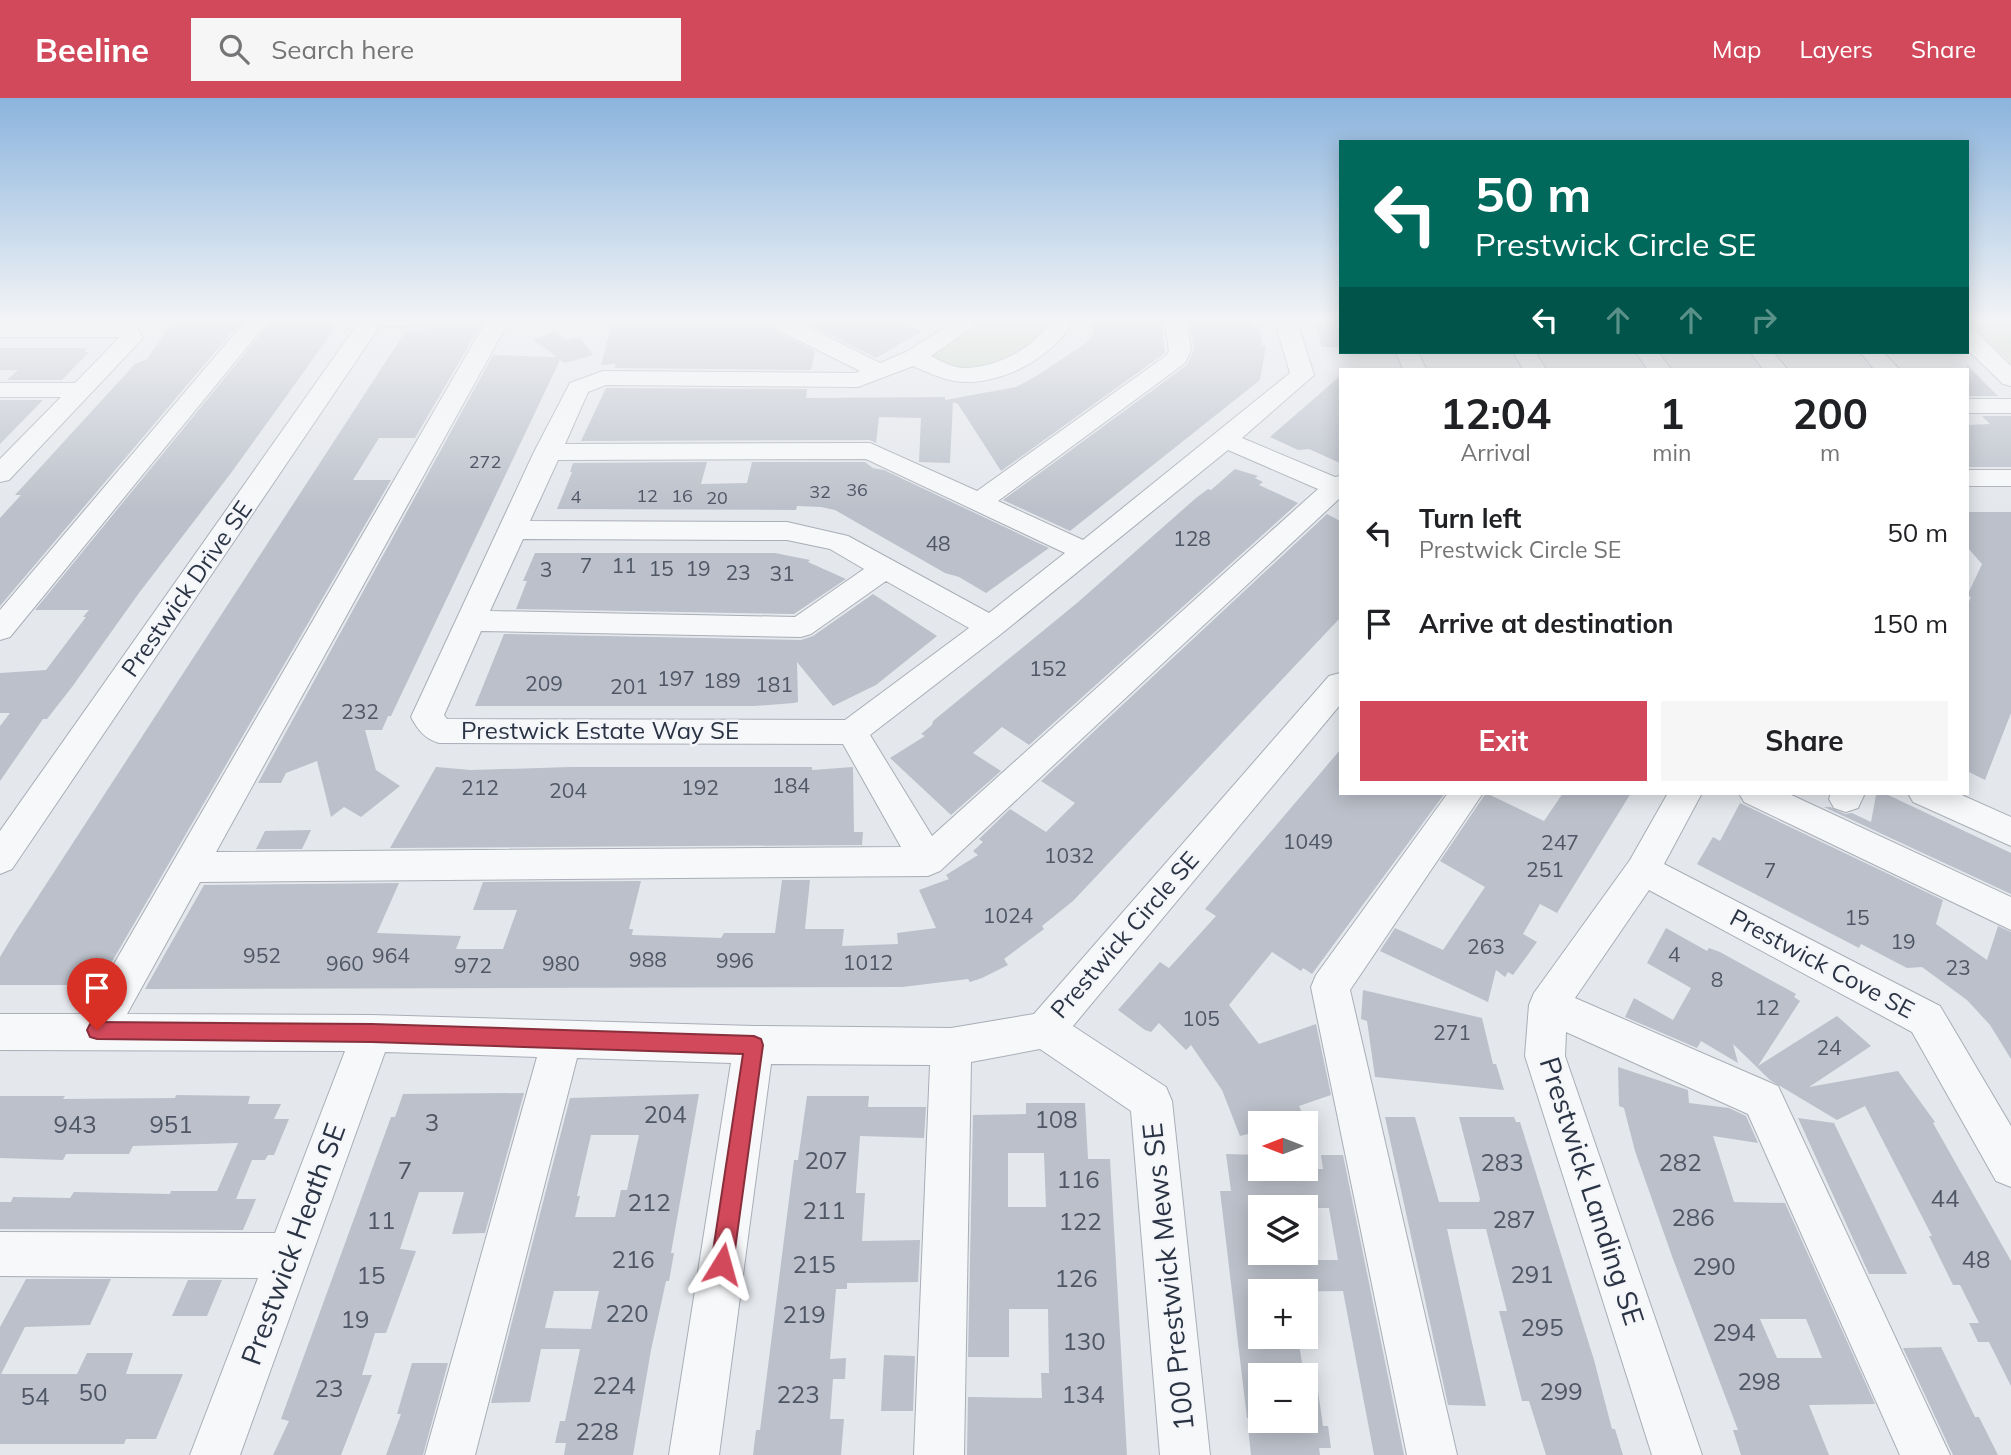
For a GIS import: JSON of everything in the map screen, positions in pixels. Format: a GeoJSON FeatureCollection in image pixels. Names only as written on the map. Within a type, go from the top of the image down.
{"type":"FeatureCollection","features":[{"type":"Feature","properties":{"kind":"street"},"geometry":{"type":"LineString","coordinates":[[0,474],[87,382]]}},
{"type":"Feature","properties":{"kind":"street"},"geometry":{"type":"LineString","coordinates":[[0,630],[205,382]]}},
{"type":"Feature","properties":{"kind":"street","name":"Prestwick Drive SE"},"geometry":{"type":"LineString","coordinates":[[0,859],[330,382]]}},
{"type":"Feature","properties":{"kind":"street"},"geometry":{"type":"LineString","coordinates":[[97,1030],[463,382]]}},
{"type":"Feature","properties":{"kind":"street","name":"Prestwick Estate Way SE"},"geometry":{"type":"LineString","coordinates":[[592,382],[578,388],[427,717],[439,731],[852,732]]}},
{"type":"Feature","properties":{"kind":"street"},"geometry":{"type":"LineString","coordinates":[[979,502],[1144,382]]}},
{"type":"Feature","properties":{"kind":"street"},"geometry":{"type":"LineString","coordinates":[[928,861],[852,732],[991,627],[1293,382]]}},
{"type":"Feature","properties":{"kind":"street"},"geometry":{"type":"LineString","coordinates":[[0,390],[79,390]]}},
{"type":"Feature","properties":{"kind":"street"},"geometry":{"type":"LineString","coordinates":[[1969,406],[2011,406]]}},
{"type":"Feature","properties":{"kind":"street"},"geometry":{"type":"LineString","coordinates":[[190,867],[928,861],[1339,487],[1224,440]]}},
{"type":"Feature","properties":{"kind":"street"},"geometry":{"type":"LineString","coordinates":[[547,452],[870,451],[1084,551]]}},
{"type":"Feature","properties":{"kind":"street"},"geometry":{"type":"LineString","coordinates":[[1969,478],[2011,478]]}},
{"type":"Feature","properties":{"kind":"street"},"geometry":{"type":"LineString","coordinates":[[513,530],[787,531],[838,542],[991,627]]}},
{"type":"Feature","properties":{"kind":"street"},"geometry":{"type":"LineString","coordinates":[[470,621],[801,627],[885,568]]}},
{"type":"Feature","properties":{"kind":"street","name":"Prestwick Circle SE"},"geometry":{"type":"LineString","coordinates":[[0,1032],[97,1030],[372,1033],[754,1045],[951,1047],[1045,1030],[1339,685]]}},
{"type":"Feature","properties":{"kind":"street"},"geometry":{"type":"LineString","coordinates":[[1432,1455],[1330,987],[1465,795]]}},
{"type":"Feature","properties":{"kind":"street"},"geometry":{"type":"LineString","coordinates":[[1684,795],[1643,870],[1548,1005],[1763,1100],[1925,1455]]}},
{"type":"Feature","properties":{"kind":"street"},"geometry":{"type":"LineString","coordinates":[[1760,795],[2011,914]]}},
{"type":"Feature","properties":{"kind":"street"},"geometry":{"type":"LineString","coordinates":[[1929,795],[2011,832]]}},
{"type":"Feature","properties":{"kind":"street","name":"Prestwick Cove SE"},"geometry":{"type":"LineString","coordinates":[[1643,870],[1926,1019],[2011,1166]]}},
{"type":"Feature","properties":{"kind":"street","name":"Prestwick Landing SE"},"geometry":{"type":"LineString","coordinates":[[1548,1005],[1545,1056],[1677,1455]]}},
{"type":"Feature","properties":{"kind":"street","name":"100 Prestwick Mews SE"},"geometry":{"type":"LineString","coordinates":[[1045,1030],[1151,1101],[1185,1455]]}},
{"type":"Feature","properties":{"kind":"street","name":"Prestwick Heath SE"},"geometry":{"type":"LineString","coordinates":[[215,1455],[372,1033]]}},
{"type":"Feature","properties":{"kind":"street"},"geometry":{"type":"LineString","coordinates":[[450,1455],[562,1038]]}},
{"type":"Feature","properties":{"kind":"street"},"geometry":{"type":"LineString","coordinates":[[694,1455],[754,1045]]}},
{"type":"Feature","properties":{"kind":"street"},"geometry":{"type":"LineString","coordinates":[[939,1455],[951,1047]]}},
{"type":"Feature","properties":{"kind":"street"},"geometry":{"type":"LineString","coordinates":[[0,1254],[288,1256]]}},
{"type":"Feature","properties":{"kind":"building"},"geometry":{"type":"Polygon","coordinates":[[[118,382],[189,382],[0,606],[0,518],[21,495],[15,495],[118,382]]]}},
{"type":"Feature","properties":{"kind":"building"},"geometry":{"type":"Polygon","coordinates":[[[221,382],[296,382],[72,687],[47,719],[43,719],[0,781],[0,726],[10,713],[0,713],[0,673],[46,670],[89,610],[35,610],[221,382]]]}},
{"type":"Feature","properties":{"kind":"building"},"geometry":{"type":"Polygon","coordinates":[[[372,382],[447,382],[415,438],[379,438],[353,480],[391,480],[95,991],[70,991],[74,985],[0,985],[0,957],[372,382]]]}},
{"type":"Feature","properties":{"kind":"building"},"geometry":{"type":"Polygon","coordinates":[[[478,382],[549,382],[391,716],[388,716],[382,730],[365,730],[376,770],[400,786],[361,817],[344,807],[331,817],[317,761],[286,773],[281,783],[258,783],[478,382]]]}},
{"type":"Feature","properties":{"kind":"building"},"geometry":{"type":"Polygon","coordinates":[[[1025,382],[1124,382],[1001,471],[958,404],[953,402],[950,463],[919,462],[921,418],[879,417],[876,443],[870,440],[581,441],[606,388],[807,389],[806,398],[945,397],[945,400],[1016,387],[1025,382]]]}},
{"type":"Feature","properties":{"kind":"building"},"geometry":{"type":"Polygon","coordinates":[[[1163,382],[1257,382],[1070,531],[1003,500],[1163,382]]]}},
{"type":"Feature","properties":{"kind":"building"},"geometry":{"type":"Polygon","coordinates":[[[1333,382],[1339,382],[1339,463],[1309,449],[1298,450],[1270,437],[1333,382]]]}},
{"type":"Feature","properties":{"kind":"building"},"geometry":{"type":"Polygon","coordinates":[[[1969,382],[1984,382],[1998,396],[1969,396],[1969,382]]]}},
{"type":"Feature","properties":{"kind":"building"},"geometry":{"type":"Polygon","coordinates":[[[0,400],[43,400],[0,444],[0,400]]]}},
{"type":"Feature","properties":{"kind":"building"},"geometry":{"type":"Polygon","coordinates":[[[1982,416],[2011,416],[2011,467],[1969,467],[1969,425],[1990,424],[1982,416]]]}},
{"type":"Feature","properties":{"kind":"building"},"geometry":{"type":"Polygon","coordinates":[[[707,462],[701,484],[747,483],[752,462],[865,462],[1049,548],[986,593],[959,577],[945,573],[835,510],[821,507],[797,506],[796,510],[557,509],[573,463],[707,462]]]}},
{"type":"Feature","properties":{"kind":"building"},"geometry":{"type":"Polygon","coordinates":[[[1235,469],[1258,476],[1255,478],[1263,482],[1259,485],[1298,503],[1029,745],[1002,727],[973,753],[1001,771],[951,815],[890,758],[925,736],[921,734],[933,721],[1077,603],[1196,498],[1208,489],[1211,490],[1235,469]]]}},
{"type":"Feature","properties":{"kind":"building"},"geometry":{"type":"Polygon","coordinates":[[[1969,512],[2011,512],[2011,713],[1985,780],[1969,772],[1969,592],[1982,564],[1969,549],[1969,512]]]}},
{"type":"Feature","properties":{"kind":"building"},"geometry":{"type":"Polygon","coordinates":[[[1327,514],[1339,520],[1339,619],[1073,901],[1042,926],[1044,929],[1004,959],[1008,965],[982,978],[970,982],[968,979],[902,987],[145,989],[204,885],[399,883],[377,933],[461,936],[456,949],[503,949],[517,910],[473,910],[483,882],[641,881],[629,929],[633,929],[632,935],[721,938],[724,933],[775,933],[782,880],[810,880],[805,929],[844,929],[842,946],[898,944],[897,933],[936,928],[919,890],[949,879],[946,875],[978,855],[973,851],[983,842],[979,839],[1010,809],[1046,832],[1075,803],[1041,781],[1327,514]]]}},
{"type":"Feature","properties":{"kind":"building"},"geometry":{"type":"Polygon","coordinates":[[[535,553],[775,553],[810,560],[808,562],[846,579],[794,614],[516,609],[527,581],[523,581],[535,553]]]}},
{"type":"Feature","properties":{"kind":"building"},"geometry":{"type":"Polygon","coordinates":[[[873,594],[937,636],[876,685],[833,706],[797,662],[798,702],[794,703],[754,706],[475,706],[504,634],[801,640],[813,636],[873,594]]]}},
{"type":"Feature","properties":{"kind":"building"},"geometry":{"type":"Polygon","coordinates":[[[1339,751],[1339,795],[1444,795],[1312,974],[1303,968],[1301,971],[1272,952],[1229,1005],[1259,1044],[1316,1024],[1331,1095],[1299,1106],[1301,1111],[1248,1111],[1248,1134],[1240,1136],[1222,1090],[1191,1045],[1186,1050],[1159,1023],[1151,1032],[1118,1010],[1160,962],[1169,968],[1216,916],[1205,909],[1339,751]]]}},
{"type":"Feature","properties":{"kind":"building"},"geometry":{"type":"Polygon","coordinates":[[[436,767],[471,770],[571,767],[812,767],[812,770],[853,767],[854,832],[863,832],[862,845],[390,848],[436,767]]]}},
{"type":"Feature","properties":{"kind":"building"},"geometry":{"type":"Polygon","coordinates":[[[1485,795],[1490,795],[1544,821],[1562,795],[1630,795],[1557,913],[1540,904],[1523,934],[1537,942],[1513,975],[1508,972],[1505,977],[1496,970],[1488,1002],[1380,951],[1395,928],[1443,950],[1485,887],[1440,861],[1485,795]]]}},
{"type":"Feature","properties":{"kind":"building"},"geometry":{"type":"Polygon","coordinates":[[[1876,795],[1888,795],[2011,853],[2011,894],[1824,807],[1845,814],[1852,813],[1871,822],[1876,795]]]}},
{"type":"Feature","properties":{"kind":"building"},"geometry":{"type":"Polygon","coordinates":[[[1740,803],[1943,900],[1936,924],[1987,960],[1998,926],[2011,932],[2011,1059],[1990,1025],[1967,1000],[1922,967],[1907,968],[1861,944],[1859,948],[1697,864],[1713,837],[1720,841],[1740,803]]]}},
{"type":"Feature","properties":{"kind":"building"},"geometry":{"type":"Polygon","coordinates":[[[311,830],[302,849],[256,849],[265,831],[311,830]]]}},
{"type":"Feature","properties":{"kind":"building"},"geometry":{"type":"Polygon","coordinates":[[[1666,928],[1707,951],[1709,948],[1720,952],[1796,994],[1794,997],[1800,1001],[1758,1066],[1837,1016],[1871,1046],[1809,1087],[1898,1071],[1935,1122],[1933,1123],[2011,1261],[2011,1386],[1989,1342],[1978,1342],[1969,1323],[1979,1323],[1960,1285],[1953,1285],[1929,1236],[1932,1236],[1865,1106],[1837,1120],[1770,1080],[1733,1044],[1738,1063],[1701,1041],[1697,1048],[1625,1017],[1634,998],[1673,1020],[1691,988],[1647,963],[1666,928]]]}},
{"type":"Feature","properties":{"kind":"building"},"geometry":{"type":"Polygon","coordinates":[[[1363,990],[1482,1018],[1493,1064],[1496,1064],[1504,1090],[1375,1077],[1367,1021],[1361,1019],[1363,990]]]}},
{"type":"Feature","properties":{"kind":"building"},"geometry":{"type":"Polygon","coordinates":[[[1618,1067],[1688,1090],[1689,1103],[1729,1108],[1746,1116],[1758,1143],[1713,1136],[1734,1202],[1785,1203],[1875,1404],[1809,1405],[1829,1455],[1741,1455],[1733,1430],[1738,1430],[1673,1259],[1635,1151],[1624,1108],[1619,1106],[1618,1067]],[[1760,1319],[1777,1358],[1822,1358],[1806,1319],[1760,1319]]]}},
{"type":"Feature","properties":{"kind":"building"},"geometry":{"type":"Polygon","coordinates":[[[524,1093],[485,1233],[452,1234],[464,1192],[419,1192],[400,1249],[416,1251],[386,1333],[375,1333],[362,1375],[372,1375],[341,1455],[273,1455],[289,1421],[281,1419],[391,1117],[395,1117],[403,1094],[524,1093]]]}},
{"type":"Feature","properties":{"kind":"building"},"geometry":{"type":"Polygon","coordinates":[[[699,1094],[671,1253],[674,1253],[669,1281],[666,1281],[651,1350],[633,1455],[564,1455],[566,1443],[555,1443],[560,1421],[565,1421],[580,1349],[541,1349],[530,1402],[491,1403],[570,1098],[699,1094]],[[591,1135],[575,1217],[615,1217],[621,1190],[627,1190],[639,1135],[591,1135]],[[554,1291],[545,1328],[591,1329],[599,1291],[554,1291]]]}},
{"type":"Feature","properties":{"kind":"building"},"geometry":{"type":"Polygon","coordinates":[[[176,1095],[250,1096],[248,1104],[281,1104],[274,1119],[289,1119],[274,1155],[268,1155],[265,1160],[252,1160],[236,1199],[256,1199],[243,1230],[0,1229],[0,1202],[11,1202],[13,1197],[70,1198],[74,1192],[170,1194],[171,1191],[217,1191],[238,1143],[133,1146],[129,1154],[66,1154],[63,1160],[0,1158],[0,1096],[65,1096],[63,1099],[175,1098],[176,1095]]]}},
{"type":"Feature","properties":{"kind":"building"},"geometry":{"type":"Polygon","coordinates":[[[807,1096],[869,1096],[868,1107],[926,1107],[924,1138],[860,1136],[856,1190],[856,1193],[865,1193],[862,1241],[920,1240],[918,1282],[847,1283],[847,1289],[836,1289],[830,1359],[846,1358],[845,1379],[833,1379],[830,1419],[844,1419],[841,1455],[753,1455],[756,1430],[760,1430],[794,1160],[798,1160],[807,1096]]]}},
{"type":"Feature","properties":{"kind":"building"},"geometry":{"type":"Polygon","coordinates":[[[1026,1103],[1085,1103],[1088,1159],[1110,1159],[1127,1455],[967,1455],[968,1397],[1042,1398],[1041,1373],[1049,1373],[1048,1309],[1009,1309],[1009,1357],[968,1357],[973,1115],[1026,1114],[1026,1103]],[[1008,1153],[1008,1207],[1046,1207],[1044,1153],[1008,1153]]]}},
{"type":"Feature","properties":{"kind":"building"},"geometry":{"type":"Polygon","coordinates":[[[1385,1117],[1415,1117],[1439,1202],[1479,1202],[1480,1199],[1459,1117],[1514,1117],[1516,1122],[1520,1122],[1594,1360],[1612,1429],[1615,1429],[1623,1455],[1546,1455],[1529,1401],[1522,1401],[1499,1311],[1507,1311],[1486,1229],[1447,1229],[1486,1406],[1448,1405],[1385,1117]]]}},
{"type":"Feature","properties":{"kind":"building"},"geometry":{"type":"Polygon","coordinates":[[[1798,1118],[1834,1123],[1907,1274],[1869,1274],[1798,1118]]]}},
{"type":"Feature","properties":{"kind":"building"},"geometry":{"type":"Polygon","coordinates":[[[1226,1154],[1248,1155],[1248,1181],[1318,1181],[1318,1169],[1323,1169],[1321,1155],[1343,1155],[1404,1455],[1374,1455],[1343,1291],[1318,1291],[1318,1279],[1248,1279],[1248,1349],[1300,1349],[1302,1363],[1248,1363],[1247,1418],[1220,1191],[1231,1191],[1226,1154]]]}},
{"type":"Feature","properties":{"kind":"building"},"geometry":{"type":"Polygon","coordinates":[[[26,1279],[111,1279],[90,1325],[25,1327],[1,1374],[77,1374],[87,1353],[133,1353],[126,1374],[183,1374],[156,1439],[126,1439],[124,1444],[0,1444],[0,1327],[26,1279]]]}},
{"type":"Feature","properties":{"kind":"building"},"geometry":{"type":"Polygon","coordinates":[[[188,1280],[222,1280],[207,1316],[172,1316],[188,1280]]]}},
{"type":"Feature","properties":{"kind":"building"},"geometry":{"type":"Polygon","coordinates":[[[1941,1347],[1975,1417],[1979,1417],[1998,1455],[1953,1455],[1903,1348],[1941,1347]]]}},
{"type":"Feature","properties":{"kind":"building"},"geometry":{"type":"Polygon","coordinates":[[[884,1355],[915,1356],[913,1411],[881,1411],[884,1355]]]}},
{"type":"Feature","properties":{"kind":"building"},"geometry":{"type":"Polygon","coordinates":[[[412,1363],[448,1363],[423,1455],[386,1455],[401,1414],[397,1414],[412,1363]]]}},
{"type":"Feature","properties":{"kind":"building"},"geometry":{"type":"Polygon","coordinates":[[[1318,1391],[1323,1426],[1328,1426],[1331,1448],[1319,1448],[1320,1455],[1251,1455],[1249,1433],[1318,1433],[1318,1391]]]}},
{"type":"Feature","properties":{"kind":"route"},"geometry":{"type":"LineString","coordinates":[[97,1030],[372,1033],[754,1045],[722,1264]]}}]}
